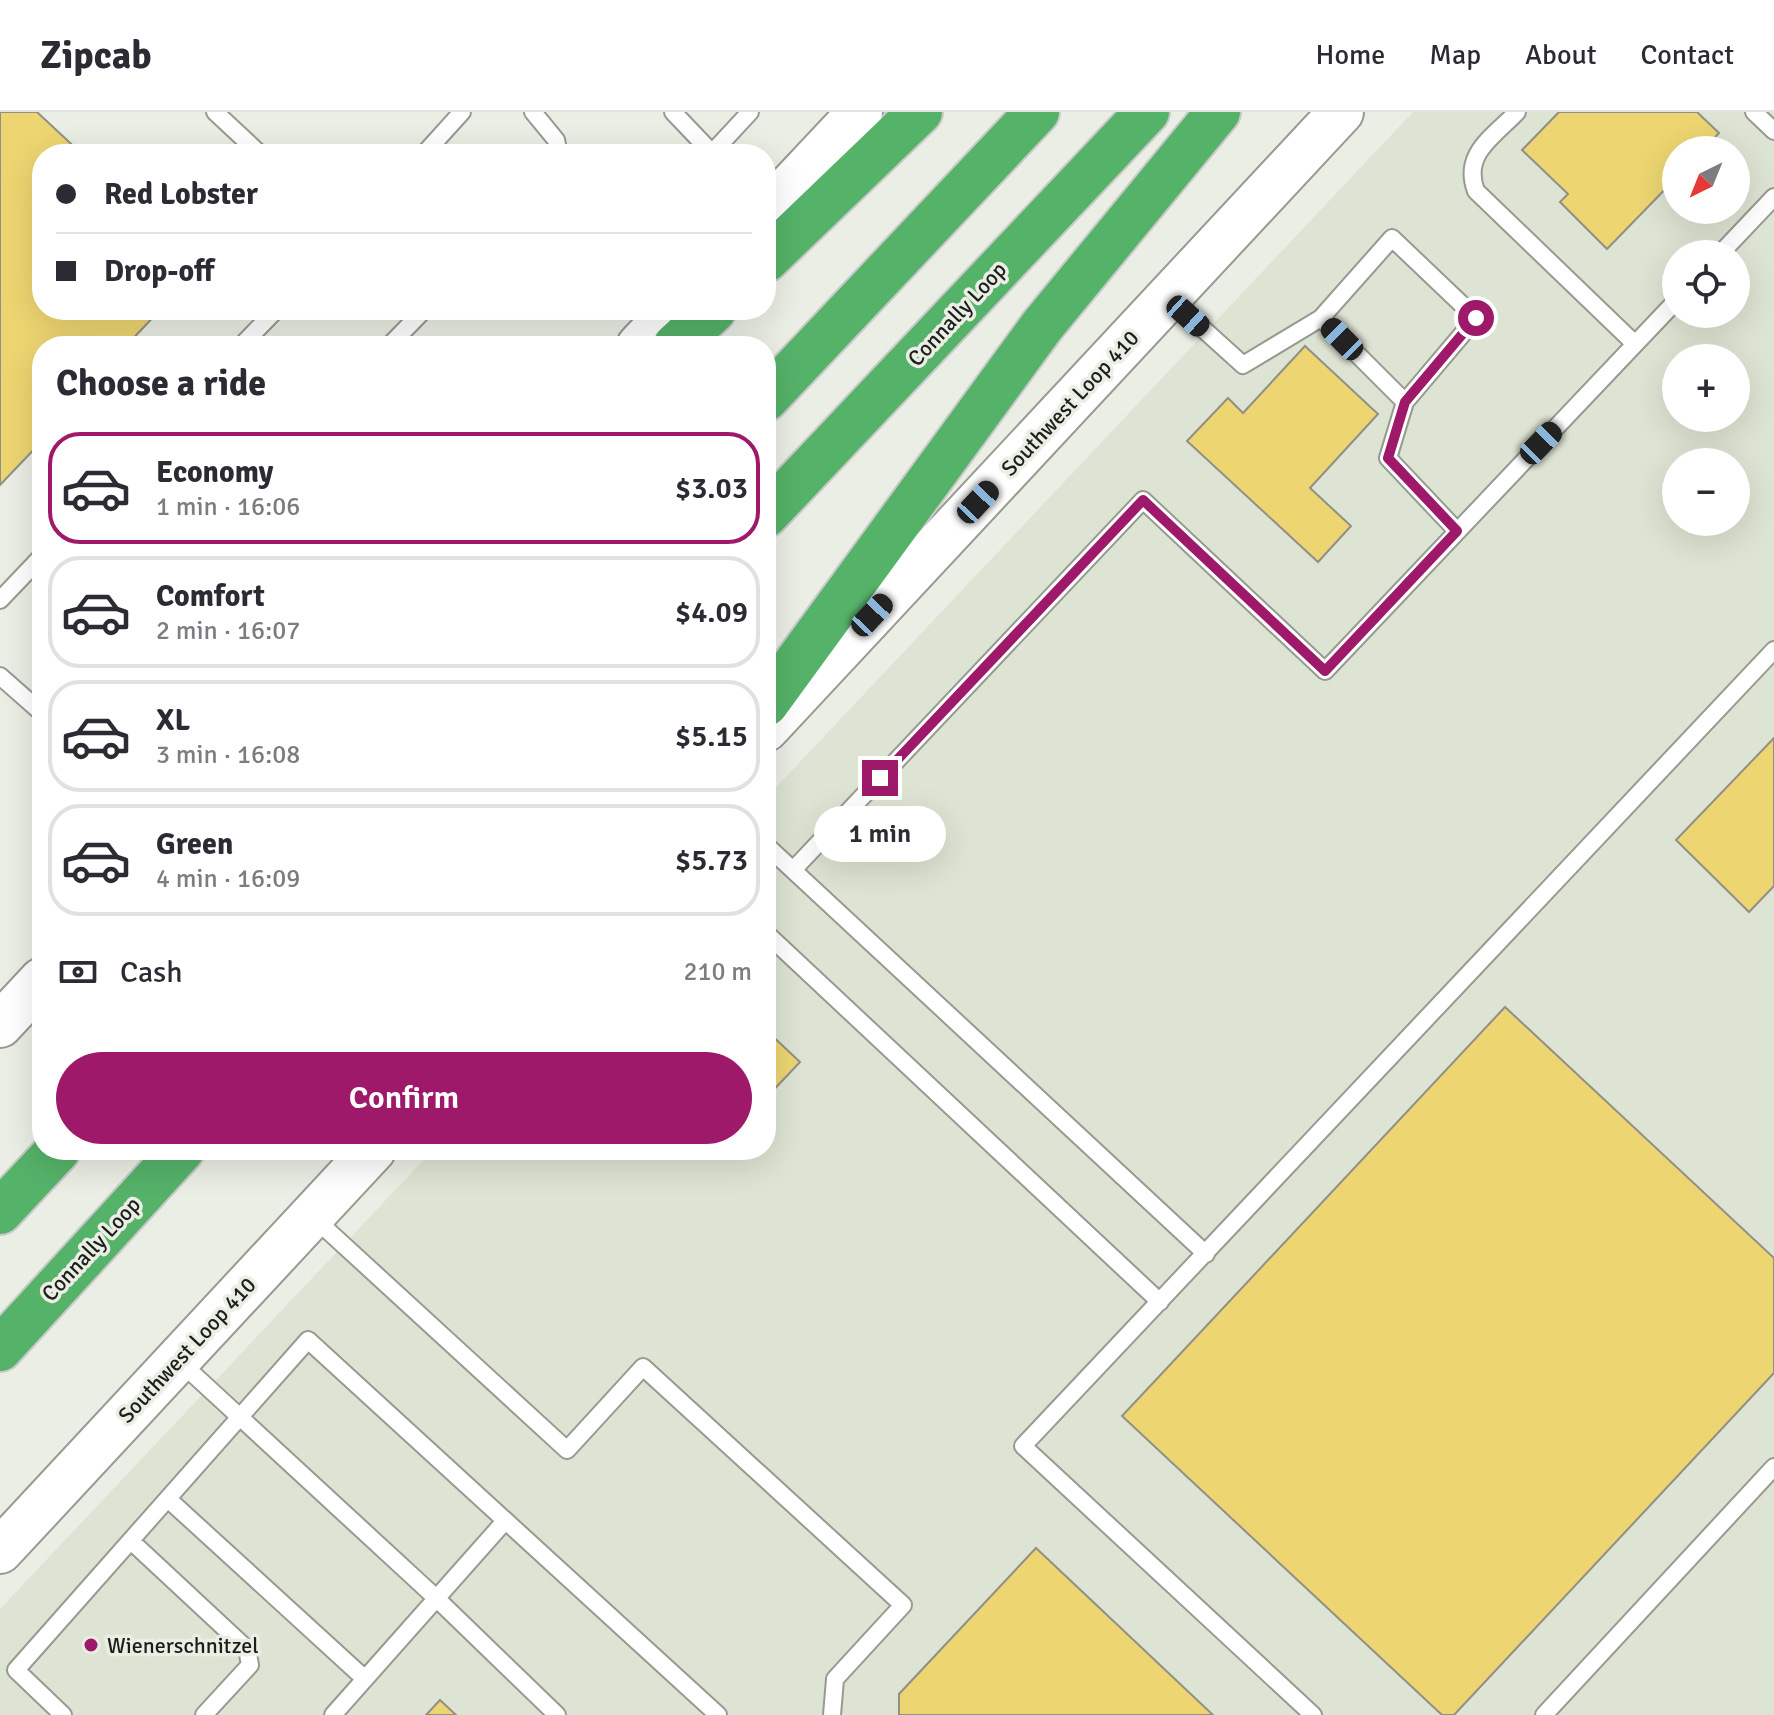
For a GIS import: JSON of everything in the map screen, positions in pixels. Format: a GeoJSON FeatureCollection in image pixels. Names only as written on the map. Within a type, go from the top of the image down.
{"type":"FeatureCollection","features":[{"type":"Feature","properties":{"kind":"highway"},"geometry":{"type":"LineString","coordinates":[[776,250],[920,112]]}},
{"type":"Feature","properties":{"kind":"highway"},"geometry":{"type":"LineString","coordinates":[[776,388],[1037,112]]}},
{"type":"Feature","properties":{"kind":"highway","name":"Connally Loop"},"geometry":{"type":"LineString","coordinates":[[776,504],[1147,112]]}},
{"type":"Feature","properties":{"kind":"highway"},"geometry":{"type":"LineString","coordinates":[[776,690],[1042,326],[1218,112]]}},
{"type":"Feature","properties":{"kind":"highway"},"geometry":{"type":"LineString","coordinates":[[686,336],[703,320]]}},
{"type":"Feature","properties":{"kind":"highway"},"geometry":{"type":"LineString","coordinates":[[0,1212],[49,1160]]}},
{"type":"Feature","properties":{"kind":"highway","name":"Connally Loop"},"geometry":{"type":"LineString","coordinates":[[0,1349],[173,1160]]}},
{"type":"Feature","properties":{"kind":"main road"},"geometry":{"type":"LineString","coordinates":[[776,200],[860,112]]}},
{"type":"Feature","properties":{"kind":"main road","name":"Southwest Loop 410"},"geometry":{"type":"LineString","coordinates":[[776,718],[1341,112]]}},
{"type":"Feature","properties":{"kind":"main road"},"geometry":{"type":"LineString","coordinates":[[648,336],[664,320]]}},
{"type":"Feature","properties":{"kind":"main road"},"geometry":{"type":"LineString","coordinates":[[0,1025],[32,991]]}},
{"type":"Feature","properties":{"kind":"main road","name":"Southwest Loop 410"},"geometry":{"type":"LineString","coordinates":[[0,1551],[364,1160]]}},
{"type":"Feature","properties":{"kind":"lane"},"geometry":{"type":"LineString","coordinates":[[215,112],[249,144]]}},
{"type":"Feature","properties":{"kind":"lane"},"geometry":{"type":"LineString","coordinates":[[433,144],[462,112]]}},
{"type":"Feature","properties":{"kind":"lane"},"geometry":{"type":"LineString","coordinates":[[533,112],[557,144]]}},
{"type":"Feature","properties":{"kind":"lane"},"geometry":{"type":"LineString","coordinates":[[673,112],[704,144]]}},
{"type":"Feature","properties":{"kind":"lane"},"geometry":{"type":"LineString","coordinates":[[721,144],[750,112]]}},
{"type":"Feature","properties":{"kind":"lane"},"geometry":{"type":"LineString","coordinates":[[1517,112],[1473,158],[1470,174],[1476,191],[1635,344]]}},
{"type":"Feature","properties":{"kind":"lane"},"geometry":{"type":"LineString","coordinates":[[1754,112],[1774,131]]}},
{"type":"Feature","properties":{"kind":"lane"},"geometry":{"type":"LineString","coordinates":[[1733,240],[1774,197]]}},
{"type":"Feature","properties":{"kind":"lane"},"geometry":{"type":"LineString","coordinates":[[1168,297],[1243,365],[1321,318],[1392,238],[1476,318],[1405,402],[1388,458],[1457,531]]}},
{"type":"Feature","properties":{"kind":"lane"},"geometry":{"type":"LineString","coordinates":[[793,870],[1143,500],[1325,671],[1662,316]]}},
{"type":"Feature","properties":{"kind":"lane"},"geometry":{"type":"LineString","coordinates":[[1321,318],[1405,402]]}},
{"type":"Feature","properties":{"kind":"lane"},"geometry":{"type":"LineString","coordinates":[[251,336],[266,320]]}},
{"type":"Feature","properties":{"kind":"lane"},"geometry":{"type":"LineString","coordinates":[[399,336],[414,320]]}},
{"type":"Feature","properties":{"kind":"lane"},"geometry":{"type":"LineString","coordinates":[[3,591],[32,565]]}},
{"type":"Feature","properties":{"kind":"lane"},"geometry":{"type":"LineString","coordinates":[[1313,1715],[1023,1446],[1774,650]]}},
{"type":"Feature","properties":{"kind":"lane"},"geometry":{"type":"LineString","coordinates":[[0,676],[32,704]]}},
{"type":"Feature","properties":{"kind":"lane"},"geometry":{"type":"LineString","coordinates":[[776,854],[1206,1254]]}},
{"type":"Feature","properties":{"kind":"lane"},"geometry":{"type":"LineString","coordinates":[[776,942],[1160,1302]]}},
{"type":"Feature","properties":{"kind":"lane"},"geometry":{"type":"LineString","coordinates":[[312,1216],[567,1450],[643,1367],[903,1605],[835,1679],[832,1715]]}},
{"type":"Feature","properties":{"kind":"lane"},"geometry":{"type":"LineString","coordinates":[[63,1715],[16,1670],[308,1340],[718,1715]]}},
{"type":"Feature","properties":{"kind":"lane"},"geometry":{"type":"LineString","coordinates":[[178,1360],[435,1597],[557,1715]]}},
{"type":"Feature","properties":{"kind":"lane"},"geometry":{"type":"LineString","coordinates":[[1544,1715],[1774,1467]]}},
{"type":"Feature","properties":{"kind":"lane"},"geometry":{"type":"LineString","coordinates":[[168,1499],[365,1679]]}},
{"type":"Feature","properties":{"kind":"lane"},"geometry":{"type":"LineString","coordinates":[[333,1715],[505,1521]]}},
{"type":"Feature","properties":{"kind":"lane"},"geometry":{"type":"LineString","coordinates":[[131,1541],[247,1649],[250,1665],[204,1715]]}},
{"type":"Feature","properties":{"kind":"shaded area"},"geometry":{"type":"Polygon","coordinates":[[[1413,112],[1774,112],[1774,1715],[0,1715],[0,1609],[424,1160],[776,1160],[776,787],[1413,112]]]}},
{"type":"Feature","properties":{"kind":"building"},"geometry":{"type":"Polygon","coordinates":[[[0,112],[37,112],[71,144],[32,144],[32,320],[151,320],[135,336],[32,336],[32,451],[0,485],[0,112]]]}},
{"type":"Feature","properties":{"kind":"building"},"geometry":{"type":"Polygon","coordinates":[[[1559,112],[1697,112],[1719,133],[1716,136],[1662,136],[1662,192],[1607,249],[1560,202],[1568,194],[1522,150],[1559,112]]]}},
{"type":"Feature","properties":{"kind":"building"},"geometry":{"type":"Polygon","coordinates":[[[1305,346],[1378,414],[1310,488],[1351,526],[1318,562],[1187,441],[1228,398],[1243,413],[1305,346]]]}},
{"type":"Feature","properties":{"kind":"building"},"geometry":{"type":"Polygon","coordinates":[[[1774,738],[1774,886],[1749,912],[1676,840],[1774,738]]]}},
{"type":"Feature","properties":{"kind":"building"},"geometry":{"type":"Polygon","coordinates":[[[1505,1007],[1774,1258],[1774,1373],[1454,1715],[1442,1715],[1122,1416],[1505,1007]]]}},
{"type":"Feature","properties":{"kind":"building"},"geometry":{"type":"Polygon","coordinates":[[[776,1039],[800,1062],[776,1087],[776,1039]]]}},
{"type":"Feature","properties":{"kind":"building"},"geometry":{"type":"Polygon","coordinates":[[[1036,1548],[1213,1715],[899,1715],[899,1694],[1036,1548]]]}},
{"type":"Feature","properties":{"kind":"building"},"geometry":{"type":"Polygon","coordinates":[[[440,1700],[456,1715],[426,1715],[440,1700]]]}},
{"type":"Feature","properties":{"kind":"place","name":"Wienerschnitzel"},"geometry":{"type":"Point","coordinates":[91,1645]}},
{"type":"Feature","properties":{"kind":"route"},"geometry":{"type":"LineString","coordinates":[[880,778],[1143,500],[1325,671],[1457,531],[1388,458],[1405,402],[1476,318]]}}]}
